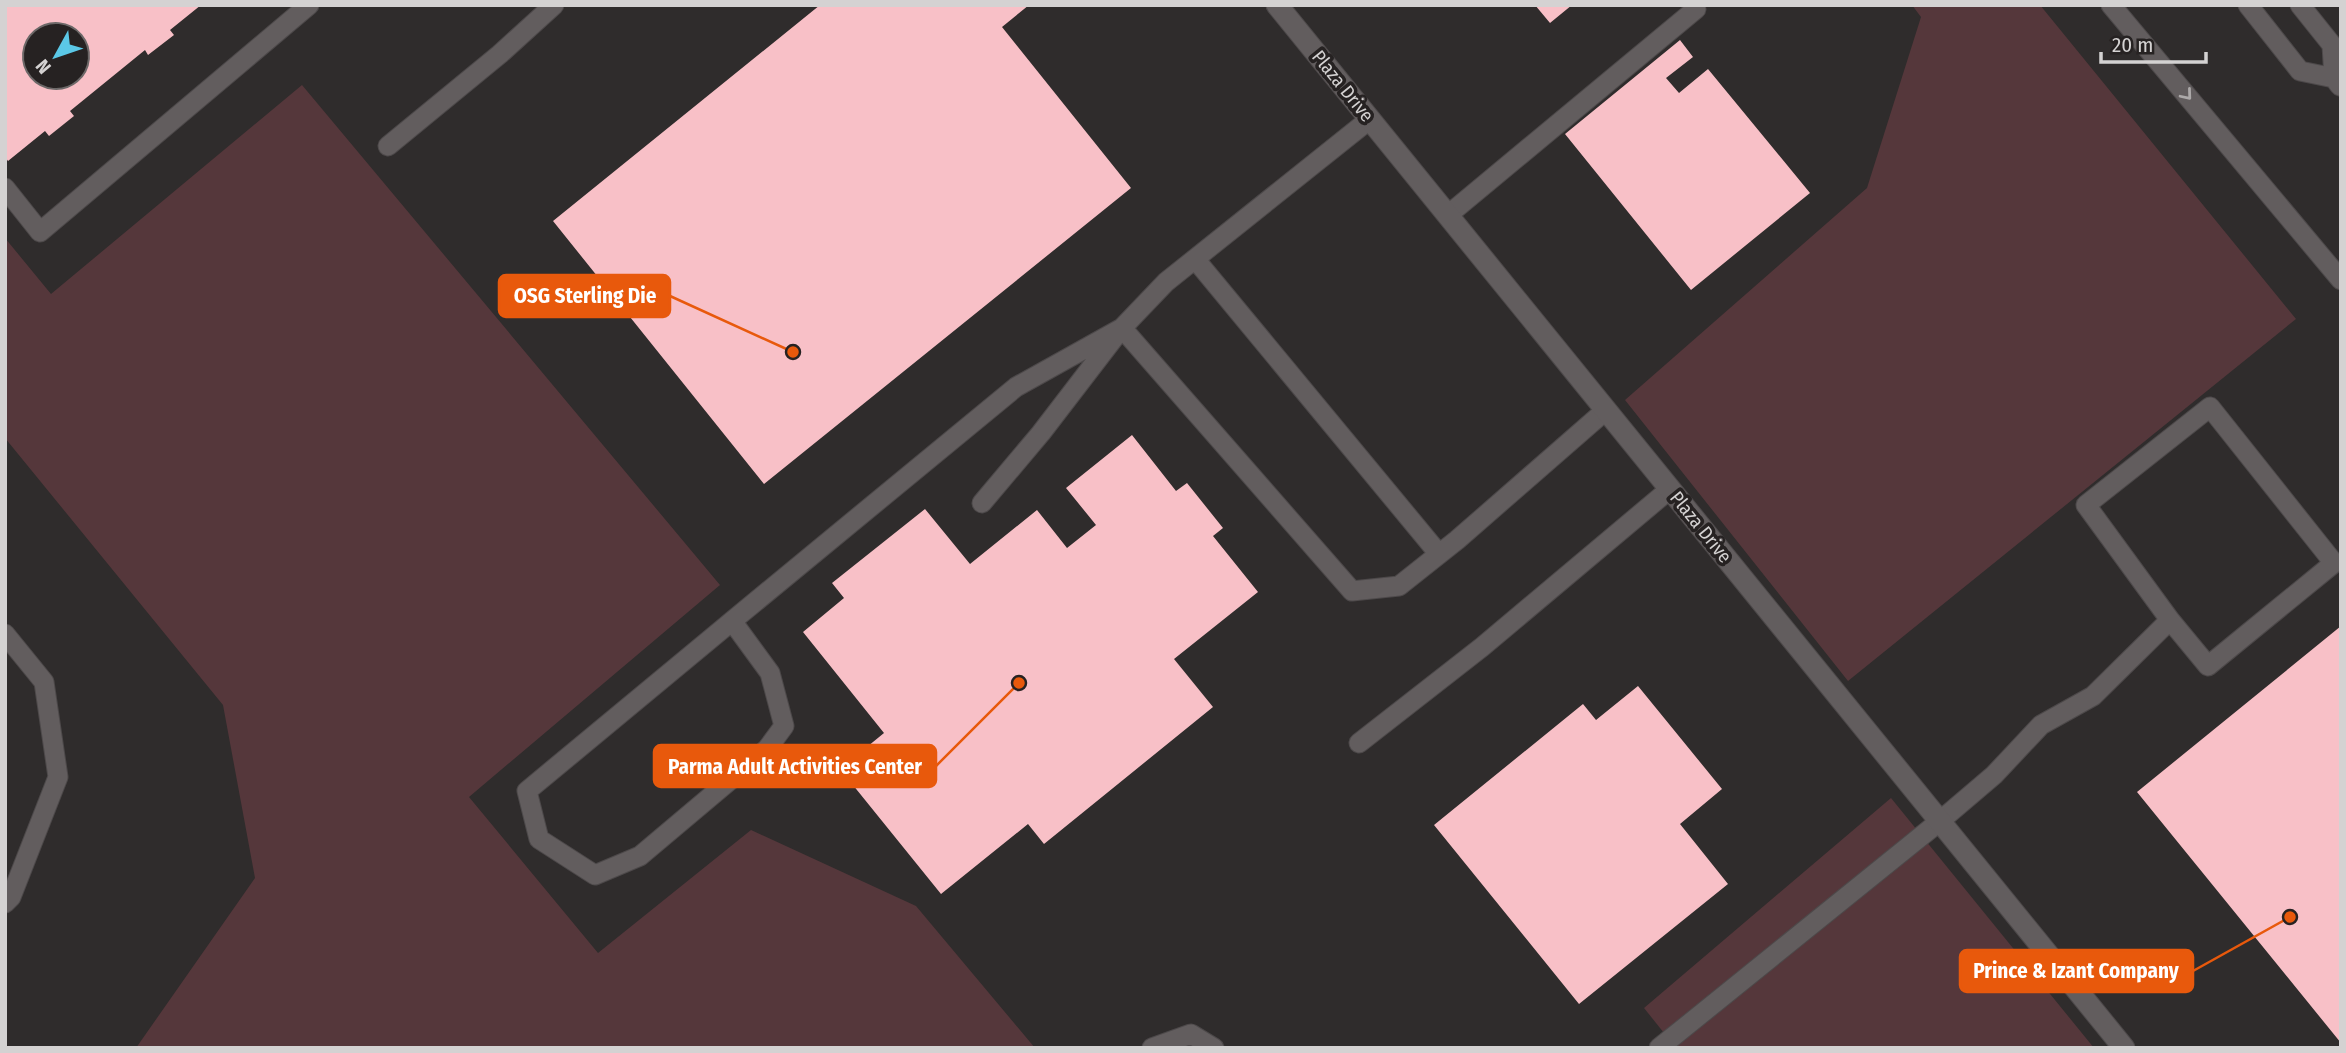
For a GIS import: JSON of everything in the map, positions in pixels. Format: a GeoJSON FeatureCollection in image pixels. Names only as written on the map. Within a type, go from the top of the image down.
{"type":"FeatureCollection","features":[{"type":"Feature","properties":{"kind":"street","name":"Plaza Drive"},"geometry":{"type":"LineString","coordinates":[[1278,5],[2124,1048]]}},
{"type":"Feature","properties":{"kind":"lane"},"geometry":{"type":"LineString","coordinates":[[5,188],[40,232],[309,5]]}},
{"type":"Feature","properties":{"kind":"lane"},"geometry":{"type":"LineString","coordinates":[[388,146],[500,54],[554,5]]}},
{"type":"Feature","properties":{"kind":"lane"},"geometry":{"type":"LineString","coordinates":[[2111,5],[2341,280]]}},
{"type":"Feature","properties":{"kind":"lane"},"geometry":{"type":"LineString","coordinates":[[2248,5],[2300,71],[2337,82],[2332,44],[2300,5]]}},
{"type":"Feature","properties":{"kind":"lane"},"geometry":{"type":"LineString","coordinates":[[1448,215],[1696,9]]}},
{"type":"Feature","properties":{"kind":"lane"},"geometry":{"type":"LineString","coordinates":[[982,503],[1041,433],[1122,328],[1166,282],[1370,119]]}},
{"type":"Feature","properties":{"kind":"lane"},"geometry":{"type":"LineString","coordinates":[[1195,259],[1439,554]]}},
{"type":"Feature","properties":{"kind":"lane"},"geometry":{"type":"LineString","coordinates":[[1122,328],[1352,591],[1399,586],[1606,410]]}},
{"type":"Feature","properties":{"kind":"lane"},"geometry":{"type":"LineString","coordinates":[[732,621],[770,673],[784,726],[767,749],[640,856],[595,874],[539,839],[527,791],[732,621],[1016,387],[1122,328]]}},
{"type":"Feature","properties":{"kind":"lane"},"geometry":{"type":"LineString","coordinates":[[2210,407],[2334,563],[2208,666],[2170,620],[2085,505],[2210,407]]}},
{"type":"Feature","properties":{"kind":"lane"},"geometry":{"type":"LineString","coordinates":[[1359,743],[1482,647],[1670,489]]}},
{"type":"Feature","properties":{"kind":"lane"},"geometry":{"type":"LineString","coordinates":[[1659,1048],[1940,821],[1994,775],[2041,725],[2093,696],[2170,620]]}},
{"type":"Feature","properties":{"kind":"lane"},"geometry":{"type":"LineString","coordinates":[[5,634],[44,682],[58,776],[11,897],[5,903]]}},
{"type":"Feature","properties":{"kind":"lane"},"geometry":{"type":"LineString","coordinates":[[1152,1048],[1191,1034],[1214,1048]]}},
{"type":"Feature","properties":{"kind":"shaded area"},"geometry":{"type":"Polygon","coordinates":[[[1912,5],[2040,5],[2296,319],[1848,681],[1625,400],[1867,188],[1921,17],[1912,5]]]}},
{"type":"Feature","properties":{"kind":"shaded area"},"geometry":{"type":"Polygon","coordinates":[[[302,85],[720,585],[469,797],[598,953],[751,830],[916,906],[1035,1048],[136,1048],[255,878],[223,705],[5,438],[5,238],[51,294],[302,85]]]}},
{"type":"Feature","properties":{"kind":"shaded area"},"geometry":{"type":"Polygon","coordinates":[[[1891,798],[2094,1048],[1676,1048],[1644,1008],[1891,798]]]}},
{"type":"Feature","properties":{"kind":"building"},"geometry":{"type":"Polygon","coordinates":[[[5,5],[201,5],[170,30],[174,35],[148,55],[145,50],[70,111],[74,116],[49,136],[45,131],[8,161],[5,157],[5,5]]]}},
{"type":"Feature","properties":{"kind":"building"},"geometry":{"type":"Polygon","coordinates":[[[820,5],[1029,5],[1002,27],[1131,188],[764,484],[553,221],[820,5]]]}},
{"type":"Feature","properties":{"kind":"building"},"geometry":{"type":"Polygon","coordinates":[[[1535,5],[1572,5],[1550,23],[1535,5]]]}},
{"type":"Feature","properties":{"kind":"building"},"geometry":{"type":"Polygon","coordinates":[[[1680,40],[1693,57],[1666,78],[1679,93],[1708,69],[1810,193],[1691,290],[1565,134],[1680,40]]]}},
{"type":"Feature","properties":{"kind":"building"},"geometry":{"type":"Polygon","coordinates":[[[1132,435],[1176,491],[1187,483],[1223,528],[1213,536],[1258,592],[1174,659],[1213,707],[1044,844],[1028,824],[941,894],[840,769],[884,733],[803,632],[844,598],[832,583],[925,509],[970,564],[1037,510],[1067,548],[1096,525],[1066,488],[1132,435]]]}},
{"type":"Feature","properties":{"kind":"building"},"geometry":{"type":"Polygon","coordinates":[[[2341,626],[2341,1043],[2137,792],[2341,626]]]}},
{"type":"Feature","properties":{"kind":"building"},"geometry":{"type":"Polygon","coordinates":[[[1638,686],[1722,789],[1680,824],[1728,884],[1579,1004],[1434,825],[1583,704],[1596,720],[1638,686]]]}},
{"type":"Feature","properties":{"kind":"place","name":"OSG Sterling Die"},"geometry":{"type":"Point","coordinates":[793,352]}},
{"type":"Feature","properties":{"kind":"place","name":"Parma Adult Activities Center"},"geometry":{"type":"Point","coordinates":[1019,683]}},
{"type":"Feature","properties":{"kind":"place","name":"Prince & Izant Company"},"geometry":{"type":"Point","coordinates":[2290,917]}}]}
